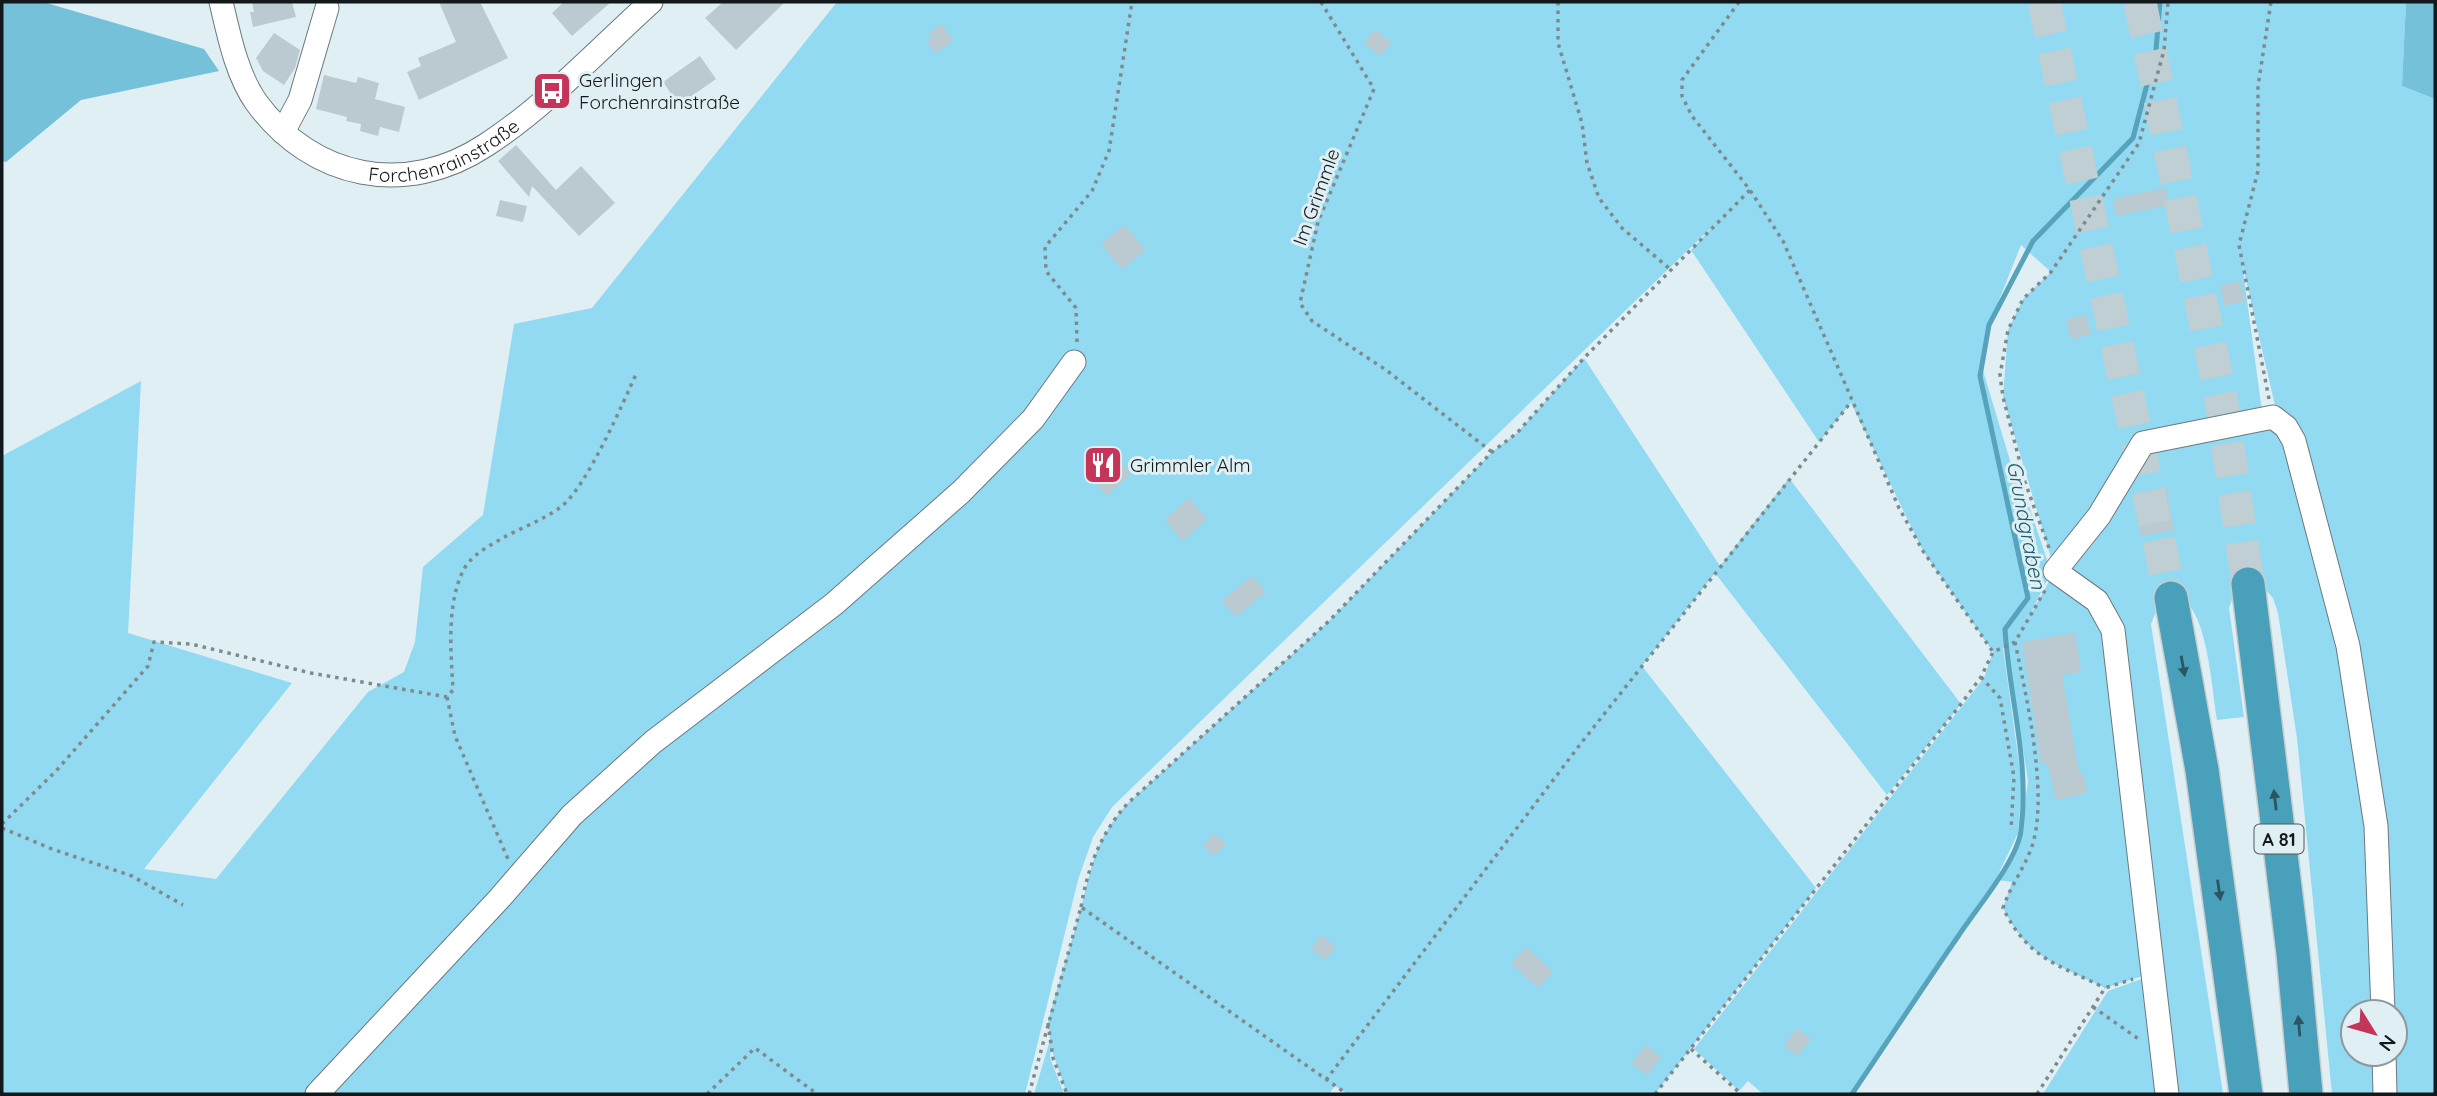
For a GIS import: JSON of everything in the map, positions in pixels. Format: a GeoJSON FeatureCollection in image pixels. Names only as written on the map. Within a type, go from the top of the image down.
{"type":"FeatureCollection","features":[{"type":"Feature","properties":{"kind":"highway","name":"A 81"},"geometry":{"type":"LineString","coordinates":[[2248,584],[2293,953],[2305,1094]]}},
{"type":"Feature","properties":{"kind":"highway"},"geometry":{"type":"LineString","coordinates":[[2171,598],[2202,770],[2246,1094]]}},
{"type":"Feature","properties":{"kind":"street","name":"Forchenrainstraße"},"geometry":{"type":"LineString","coordinates":[[221,2],[229,36],[246,84],[256,101],[283,132],[301,148],[322,160],[359,172],[395,175],[434,169],[485,146],[511,127],[651,2]]}},
{"type":"Feature","properties":{"kind":"street"},"geometry":{"type":"LineString","coordinates":[[283,132],[300,100],[327,8]]}},
{"type":"Feature","properties":{"kind":"street"},"geometry":{"type":"LineString","coordinates":[[317,1094],[603,784],[729,681],[834,604],[961,492],[1033,419],[1074,362]]}},
{"type":"Feature","properties":{"kind":"street"},"geometry":{"type":"LineString","coordinates":[[2167,1094],[2113,630],[2096,601],[2055,571],[2099,516],[2143,443],[2273,417],[2286,427],[2294,441],[2348,646],[2376,826],[2382,998]]}},
{"type":"Feature","properties":{"kind":"street"},"geometry":{"type":"LineString","coordinates":[[2384,1068],[2385,1094]]}},
{"type":"Feature","properties":{"kind":"path"},"geometry":{"type":"LineString","coordinates":[[1074,362],[1079,334],[1076,308],[1046,271],[1045,247],[1092,191],[1109,151],[1121,57],[1132,2]]}},
{"type":"Feature","properties":{"kind":"path","name":"Im Grimmle"},"geometry":{"type":"LineString","coordinates":[[1321,2],[1374,89],[1318,222],[1300,303],[1312,321],[1386,370],[1492,452]]}},
{"type":"Feature","properties":{"kind":"path"},"geometry":{"type":"LineString","coordinates":[[1558,2],[1558,43],[1582,123],[1587,163],[1599,198],[1622,228],[1671,270]]}},
{"type":"Feature","properties":{"kind":"path"},"geometry":{"type":"LineString","coordinates":[[1739,2],[1682,80],[1682,96],[1692,116],[1750,190],[1783,241],[1899,508],[1923,551],[1993,652]]}},
{"type":"Feature","properties":{"kind":"path"},"geometry":{"type":"LineString","coordinates":[[1655,1094],[1981,677],[1993,652],[2015,642],[2055,571],[2025,482],[2003,397],[2000,375],[2008,330],[2023,299],[2051,272],[2139,143],[2164,50],[2168,2]]}},
{"type":"Feature","properties":{"kind":"path"},"geometry":{"type":"LineString","coordinates":[[2271,2],[2258,86],[2258,171],[2239,244],[2273,417]]}},
{"type":"Feature","properties":{"kind":"path"},"geometry":{"type":"LineString","coordinates":[[1029,1094],[1081,907],[1086,876],[1108,825],[1121,810],[1329,621],[1492,452],[1517,433],[1584,358],[1750,190]]}},
{"type":"Feature","properties":{"kind":"path"},"geometry":{"type":"LineString","coordinates":[[447,697],[453,690],[450,641],[457,591],[464,568],[477,554],[563,505],[588,470],[618,415],[637,372]]}},
{"type":"Feature","properties":{"kind":"path"},"geometry":{"type":"LineString","coordinates":[[1326,1080],[1582,742],[1851,402]]}},
{"type":"Feature","properties":{"kind":"path"},"geometry":{"type":"LineString","coordinates":[[183,905],[132,876],[52,849],[2,826],[57,771],[149,666],[155,642],[191,645],[311,673],[447,697]]}},
{"type":"Feature","properties":{"kind":"path"},"geometry":{"type":"LineString","coordinates":[[2015,642],[2036,767],[2037,805],[2031,848],[2012,882],[2003,908],[2017,936],[2042,957],[2105,988]]}},
{"type":"Feature","properties":{"kind":"path"},"geometry":{"type":"LineString","coordinates":[[1981,677],[2000,698],[2014,778],[2011,830]]}},
{"type":"Feature","properties":{"kind":"path"},"geometry":{"type":"LineString","coordinates":[[447,697],[455,736],[482,805],[517,876]]}},
{"type":"Feature","properties":{"kind":"path"},"geometry":{"type":"LineString","coordinates":[[1081,907],[1347,1094]]}},
{"type":"Feature","properties":{"kind":"path"},"geometry":{"type":"LineString","coordinates":[[2037,1094],[2105,988],[2152,973]]}},
{"type":"Feature","properties":{"kind":"path"},"geometry":{"type":"LineString","coordinates":[[2094,1007],[2162,1056]]}},
{"type":"Feature","properties":{"kind":"path"},"geometry":{"type":"LineString","coordinates":[[1048,1021],[1053,1058],[1067,1094]]}},
{"type":"Feature","properties":{"kind":"path"},"geometry":{"type":"LineString","coordinates":[[707,1094],[755,1048],[817,1094]]}},
{"type":"Feature","properties":{"kind":"path"},"geometry":{"type":"LineString","coordinates":[[1692,1049],[1741,1094]]}},
{"type":"Feature","properties":{"kind":"shaded area"},"geometry":{"type":"Polygon","coordinates":[[[2,2],[43,2],[204,49],[219,71],[81,100],[6,162],[2,161],[2,2]]]}},
{"type":"Feature","properties":{"kind":"shaded area"},"geometry":{"type":"Polygon","coordinates":[[[837,2],[2406,2],[2402,86],[2435,99],[2435,1094],[2388,1094],[2393,1068],[2409,1068],[2409,998],[2339,998],[2339,1068],[2384,1068],[2385,1094],[2332,1094],[2297,738],[2278,613],[2273,598],[2265,589],[2233,597],[2229,608],[2244,717],[2217,720],[2204,641],[2200,626],[2187,603],[2159,604],[2151,624],[2223,1094],[2170,1094],[2152,973],[2105,988],[2045,958],[2023,939],[2003,908],[2012,882],[1998,880],[2021,834],[2028,781],[2007,646],[2003,648],[2022,784],[2018,833],[1996,879],[1850,1094],[1763,1094],[1748,1081],[1739,1091],[1694,1049],[1984,678],[1993,652],[1923,551],[1851,403],[1819,442],[1691,250],[1717,222],[1112,807],[1093,837],[1078,880],[1025,1094],[2,1094],[2,456],[141,381],[128,633],[292,683],[144,869],[216,879],[368,692],[404,672],[415,642],[423,567],[483,515],[514,324],[592,308],[837,2]],[[2021,245],[1989,325],[1981,364],[2018,487],[2022,485],[2051,572],[2029,617],[2055,571],[2003,397],[2008,330],[2023,299],[2051,272],[2021,245]],[[2242,263],[2261,404],[2265,417],[2277,414],[2242,263]]]}},
{"type":"Feature","properties":{"kind":"shaded area"},"geometry":{"type":"Polygon","coordinates":[[[2406,2],[2435,2],[2435,99],[2402,86],[2406,2]]]}},
{"type":"Feature","properties":{"kind":"shaded area"},"geometry":{"type":"Polygon","coordinates":[[[1584,358],[1720,566],[1789,478],[1961,704],[1887,795],[1715,573],[1642,666],[1816,888],[1655,1094],[1347,1094],[1335,1086],[1329,1094],[1067,1094],[1051,1048],[1050,1058],[1064,1094],[1034,1094],[1050,1040],[1048,1021],[1092,866],[1101,842],[1116,817],[1128,803],[1329,621],[1492,452],[1517,433],[1584,358]]]}},
{"type":"Feature","properties":{"kind":"shaded area"},"geometry":{"type":"Polygon","coordinates":[[[2150,976],[2167,1094],[2043,1094],[2108,991],[2150,976]]]}},
{"type":"Feature","properties":{"kind":"building"},"geometry":{"type":"Polygon","coordinates":[[[252,2],[292,2],[296,17],[253,27],[250,12],[254,12],[252,2]]]}},
{"type":"Feature","properties":{"kind":"building"},"geometry":{"type":"Polygon","coordinates":[[[439,2],[480,2],[508,58],[419,100],[407,72],[421,66],[418,58],[456,42],[439,2]]]}},
{"type":"Feature","properties":{"kind":"building"},"geometry":{"type":"Polygon","coordinates":[[[564,2],[611,2],[572,36],[552,13],[564,2]]]}},
{"type":"Feature","properties":{"kind":"building"},"geometry":{"type":"Polygon","coordinates":[[[723,2],[785,2],[736,50],[705,18],[723,2]]]}},
{"type":"Feature","properties":{"kind":"building"},"geometry":{"type":"Polygon","coordinates":[[[942,24],[953,41],[935,53],[927,41],[932,37],[929,32],[942,24]]]}},
{"type":"Feature","properties":{"kind":"building"},"geometry":{"type":"Polygon","coordinates":[[[1375,29],[1391,43],[1380,56],[1364,43],[1375,29]]]}},
{"type":"Feature","properties":{"kind":"building"},"geometry":{"type":"Polygon","coordinates":[[[274,33],[300,50],[295,68],[284,85],[263,71],[256,58],[274,33]]]}},
{"type":"Feature","properties":{"kind":"building"},"geometry":{"type":"Polygon","coordinates":[[[700,56],[716,79],[679,105],[663,82],[700,56]]]}},
{"type":"Feature","properties":{"kind":"building"},"geometry":{"type":"Polygon","coordinates":[[[324,75],[356,83],[358,77],[379,83],[375,99],[405,107],[399,132],[380,127],[378,136],[360,131],[361,124],[346,121],[347,117],[316,109],[324,75]]]}},
{"type":"Feature","properties":{"kind":"building"},"geometry":{"type":"Polygon","coordinates":[[[516,145],[556,190],[581,166],[615,203],[579,236],[532,186],[529,197],[498,161],[516,145]]]}},
{"type":"Feature","properties":{"kind":"building"},"geometry":{"type":"Polygon","coordinates":[[[2165,188],[2169,205],[2116,216],[2113,199],[2165,188]]]}},
{"type":"Feature","properties":{"kind":"building"},"geometry":{"type":"Polygon","coordinates":[[[500,200],[527,206],[523,222],[496,216],[500,200]]]}},
{"type":"Feature","properties":{"kind":"building"},"geometry":{"type":"Polygon","coordinates":[[[1124,225],[1146,250],[1122,269],[1101,244],[1124,225]]]}},
{"type":"Feature","properties":{"kind":"building"},"geometry":{"type":"Polygon","coordinates":[[[2240,281],[2245,301],[2225,306],[2220,286],[2240,281]]]}},
{"type":"Feature","properties":{"kind":"building"},"geometry":{"type":"Polygon","coordinates":[[[2086,315],[2091,334],[2071,339],[2066,319],[2086,315]]]}},
{"type":"Feature","properties":{"kind":"building"},"geometry":{"type":"Polygon","coordinates":[[[1107,448],[1131,474],[1107,496],[1083,469],[1107,448]]]}},
{"type":"Feature","properties":{"kind":"building"},"geometry":{"type":"Polygon","coordinates":[[[2166,487],[2174,530],[2141,536],[2133,494],[2166,487]]]}},
{"type":"Feature","properties":{"kind":"building"},"geometry":{"type":"Polygon","coordinates":[[[1189,498],[1207,519],[1183,541],[1165,520],[1189,498]]]}},
{"type":"Feature","properties":{"kind":"building"},"geometry":{"type":"Polygon","coordinates":[[[1252,576],[1266,592],[1236,617],[1222,601],[1252,576]]]}},
{"type":"Feature","properties":{"kind":"building"},"geometry":{"type":"Polygon","coordinates":[[[2075,633],[2081,672],[2062,675],[2079,773],[2083,772],[2087,793],[2056,800],[2047,763],[2041,764],[2022,642],[2075,633]]]}},
{"type":"Feature","properties":{"kind":"building"},"geometry":{"type":"Polygon","coordinates":[[[1214,833],[1226,844],[1214,856],[1203,846],[1214,833]]]}},
{"type":"Feature","properties":{"kind":"building"},"geometry":{"type":"Polygon","coordinates":[[[1321,935],[1336,947],[1326,960],[1311,949],[1321,935]]]}},
{"type":"Feature","properties":{"kind":"building"},"geometry":{"type":"Polygon","coordinates":[[[1526,947],[1553,972],[1538,988],[1511,964],[1526,947]]]}},
{"type":"Feature","properties":{"kind":"building"},"geometry":{"type":"Polygon","coordinates":[[[1797,1028],[1811,1039],[1798,1056],[1784,1045],[1797,1028]]]}},
{"type":"Feature","properties":{"kind":"building"},"geometry":{"type":"Polygon","coordinates":[[[1646,1045],[1661,1057],[1647,1075],[1631,1063],[1646,1045]]]}},
{"type":"Feature","properties":{"kind":"waterway","name":"Grundgraben"},"geometry":{"type":"LineString","coordinates":[[1852,1094],[1995,884],[2018,842],[2023,779],[2005,629],[2028,598],[1980,376],[1989,325],[2033,241],[2133,138],[2156,50],[2160,2]]}},
{"type":"Feature","properties":{"kind":"tunnel"},"geometry":{"type":"LineString","coordinates":[[2044,2],[2171,598]]}},
{"type":"Feature","properties":{"kind":"tunnel"},"geometry":{"type":"LineString","coordinates":[[2140,2],[2221,399],[2248,584]]}},
{"type":"Feature","properties":{"kind":"place","name":"Gerlingen Forchenrainstraße"},"geometry":{"type":"Point","coordinates":[552,91]}},
{"type":"Feature","properties":{"kind":"place","name":"Grimmler Alm"},"geometry":{"type":"Point","coordinates":[1103,465]}}]}
